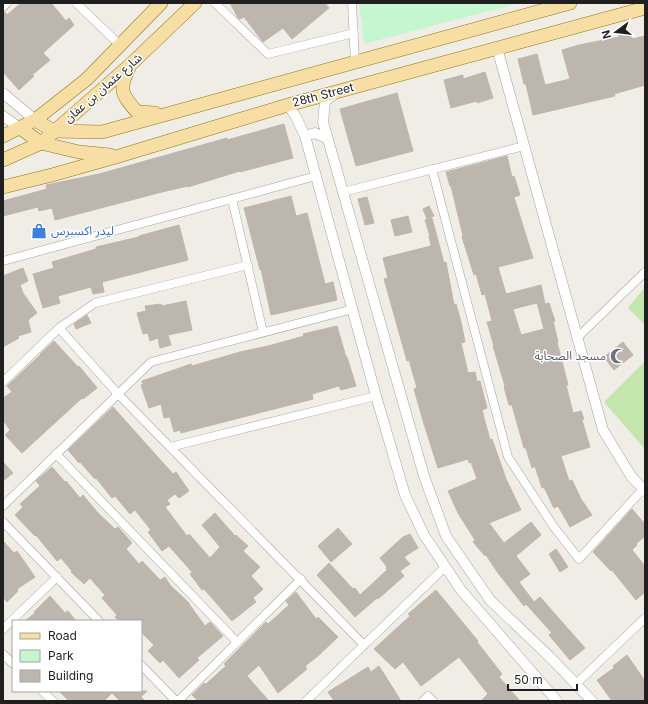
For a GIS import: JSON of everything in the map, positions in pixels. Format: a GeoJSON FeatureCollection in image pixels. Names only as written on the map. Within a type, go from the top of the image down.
{"type":"FeatureCollection","features":[{"type":"Feature","properties":{"kind":"main road","name":"شارع عثمان بن عفان"},"geometry":{"type":"LineString","coordinates":[[3,136],[35,120],[87,79],[161,3]]}},
{"type":"Feature","properties":{"kind":"main road","name":"شارع عثمان بن عفان"},"geometry":{"type":"LineString","coordinates":[[3,160],[41,143],[130,65],[195,3]]}},
{"type":"Feature","properties":{"kind":"main road","name":"28th Street"},"geometry":{"type":"LineString","coordinates":[[54,131],[102,132],[570,3]]}},
{"type":"Feature","properties":{"kind":"main road","name":"28th Street"},"geometry":{"type":"LineString","coordinates":[[3,187],[119,156],[288,105],[645,8]]}},
{"type":"Feature","properties":{"kind":"main road"},"geometry":{"type":"LineString","coordinates":[[130,65],[122,82],[125,99],[137,112],[169,113]]}},
{"type":"Feature","properties":{"kind":"main road"},"geometry":{"type":"LineString","coordinates":[[35,120],[54,131]]}},
{"type":"Feature","properties":{"kind":"main road"},"geometry":{"type":"LineString","coordinates":[[20,128],[41,143],[79,152],[119,156]]}},
{"type":"Feature","properties":{"kind":"street"},"geometry":{"type":"LineString","coordinates":[[3,7],[7,3]]}},
{"type":"Feature","properties":{"kind":"street"},"geometry":{"type":"LineString","coordinates":[[76,3],[120,45]]}},
{"type":"Feature","properties":{"kind":"street"},"geometry":{"type":"LineString","coordinates":[[215,3],[268,54],[354,33]]}},
{"type":"Feature","properties":{"kind":"street"},"geometry":{"type":"LineString","coordinates":[[352,3],[356,62]]}},
{"type":"Feature","properties":{"kind":"street"},"geometry":{"type":"LineString","coordinates":[[432,170],[508,457],[554,528],[579,559],[644,490],[631,476],[603,430],[497,48]]}},
{"type":"Feature","properties":{"kind":"street"},"geometry":{"type":"LineString","coordinates":[[338,92],[325,101],[323,122],[424,476],[446,536],[490,600],[592,701]]}},
{"type":"Feature","properties":{"kind":"street"},"geometry":{"type":"LineString","coordinates":[[3,93],[35,120]]}},
{"type":"Feature","properties":{"kind":"street"},"geometry":{"type":"LineString","coordinates":[[288,105],[296,117],[305,136],[376,396],[405,495],[424,535],[461,590],[557,701]]}},
{"type":"Feature","properties":{"kind":"street"},"geometry":{"type":"LineString","coordinates":[[3,116],[20,128]]}},
{"type":"Feature","properties":{"kind":"street"},"geometry":{"type":"LineString","coordinates":[[305,136],[315,133],[328,139]]}},
{"type":"Feature","properties":{"kind":"street"},"geometry":{"type":"LineString","coordinates":[[343,192],[524,146]]}},
{"type":"Feature","properties":{"kind":"street"},"geometry":{"type":"LineString","coordinates":[[3,261],[316,176]]}},
{"type":"Feature","properties":{"kind":"street"},"geometry":{"type":"LineString","coordinates":[[232,199],[263,332]]}},
{"type":"Feature","properties":{"kind":"street"},"geometry":{"type":"LineString","coordinates":[[3,382],[59,328],[95,303],[248,265]]}},
{"type":"Feature","properties":{"kind":"street"},"geometry":{"type":"LineString","coordinates":[[577,338],[645,272]]}},
{"type":"Feature","properties":{"kind":"street"},"geometry":{"type":"LineString","coordinates":[[3,506],[151,362],[353,309]]}},
{"type":"Feature","properties":{"kind":"street"},"geometry":{"type":"LineString","coordinates":[[59,328],[118,394],[301,579],[364,645]]}},
{"type":"Feature","properties":{"kind":"street"},"geometry":{"type":"LineString","coordinates":[[170,447],[376,396]]}},
{"type":"Feature","properties":{"kind":"street"},"geometry":{"type":"LineString","coordinates":[[56,454],[237,642]]}},
{"type":"Feature","properties":{"kind":"street"},"geometry":{"type":"LineString","coordinates":[[3,522],[98,620]]}},
{"type":"Feature","properties":{"kind":"street"},"geometry":{"type":"LineString","coordinates":[[310,700],[364,645],[445,567]]}},
{"type":"Feature","properties":{"kind":"street"},"geometry":{"type":"LineString","coordinates":[[12,620],[57,576]]}},
{"type":"Feature","properties":{"kind":"street"},"geometry":{"type":"LineString","coordinates":[[142,666],[177,701],[301,579]]}},
{"type":"Feature","properties":{"kind":"street"},"geometry":{"type":"LineString","coordinates":[[576,684],[645,618]]}},
{"type":"Feature","properties":{"kind":"street"},"geometry":{"type":"LineString","coordinates":[[3,629],[12,620]]}},
{"type":"Feature","properties":{"kind":"street"},"geometry":{"type":"LineString","coordinates":[[3,654],[12,663]]}},
{"type":"Feature","properties":{"kind":"street"},"geometry":{"type":"LineString","coordinates":[[43,692],[53,701]]}},
{"type":"Feature","properties":{"kind":"street"},"geometry":{"type":"LineString","coordinates":[[423,701],[428,696],[433,701]]}},
{"type":"Feature","properties":{"kind":"green space"},"geometry":{"type":"Polygon","coordinates":[[[359,3],[519,3],[364,44],[359,3]]]}},
{"type":"Feature","properties":{"kind":"green space"},"geometry":{"type":"Polygon","coordinates":[[[645,287],[645,325],[628,308],[645,287]]]}},
{"type":"Feature","properties":{"kind":"green space"},"geometry":{"type":"Polygon","coordinates":[[[645,361],[645,449],[604,402],[645,361]]]}},
{"type":"Feature","properties":{"kind":"building"},"geometry":{"type":"Polygon","coordinates":[[[21,3],[51,3],[66,21],[69,18],[74,25],[43,53],[50,60],[32,75],[34,76],[19,90],[3,72],[3,12],[7,15],[21,3]]]}},
{"type":"Feature","properties":{"kind":"building"},"geometry":{"type":"Polygon","coordinates":[[[230,3],[325,3],[329,8],[292,39],[283,28],[263,42],[244,17],[240,19],[238,18],[230,3]]]}},
{"type":"Feature","properties":{"kind":"building"},"geometry":{"type":"Polygon","coordinates":[[[630,31],[632,39],[645,36],[645,85],[614,94],[615,96],[533,115],[526,84],[524,84],[518,59],[537,54],[545,85],[570,79],[562,50],[619,37],[619,34],[630,31]]]}},
{"type":"Feature","properties":{"kind":"building"},"geometry":{"type":"Polygon","coordinates":[[[485,72],[493,98],[451,108],[444,80],[463,75],[463,79],[485,72]]]}},
{"type":"Feature","properties":{"kind":"building"},"geometry":{"type":"Polygon","coordinates":[[[397,93],[413,151],[356,166],[340,109],[397,93]]]}},
{"type":"Feature","properties":{"kind":"building"},"geometry":{"type":"Polygon","coordinates":[[[284,124],[293,158],[240,171],[188,187],[162,192],[55,220],[52,208],[39,211],[38,207],[3,216],[3,201],[47,189],[46,185],[99,174],[227,138],[227,140],[284,124]]]}},
{"type":"Feature","properties":{"kind":"building"},"geometry":{"type":"Polygon","coordinates":[[[507,156],[512,177],[514,176],[520,195],[514,197],[533,258],[498,267],[506,294],[541,285],[545,304],[549,303],[555,321],[553,321],[557,342],[568,385],[566,385],[573,413],[581,411],[584,419],[582,420],[590,447],[561,456],[569,481],[572,480],[581,499],[592,515],[570,527],[558,506],[554,508],[544,487],[542,488],[535,466],[532,468],[526,448],[524,448],[512,405],[509,405],[493,346],[487,322],[492,321],[485,294],[482,295],[476,274],[474,275],[462,237],[451,186],[446,172],[507,156]],[[537,303],[513,309],[521,335],[544,329],[537,303]]]}},
{"type":"Feature","properties":{"kind":"building"},"geometry":{"type":"Polygon","coordinates":[[[291,196],[296,216],[307,213],[325,284],[333,282],[337,300],[271,315],[261,269],[260,270],[244,208],[291,196]]]}},
{"type":"Feature","properties":{"kind":"building"},"geometry":{"type":"Polygon","coordinates":[[[367,197],[374,223],[365,225],[358,199],[367,197]]]}},
{"type":"Feature","properties":{"kind":"building"},"geometry":{"type":"Polygon","coordinates":[[[429,206],[434,216],[427,219],[423,209],[429,206]]]}},
{"type":"Feature","properties":{"kind":"building"},"geometry":{"type":"Polygon","coordinates":[[[408,216],[412,232],[395,236],[391,220],[408,216]]]}},
{"type":"Feature","properties":{"kind":"building"},"geometry":{"type":"Polygon","coordinates":[[[432,218],[444,263],[446,262],[454,305],[456,304],[461,322],[465,342],[461,343],[468,373],[475,372],[477,382],[480,381],[487,408],[482,410],[490,440],[492,439],[506,479],[521,510],[489,523],[504,543],[531,522],[541,535],[516,556],[530,574],[519,582],[534,602],[540,597],[585,648],[570,660],[549,635],[552,633],[526,604],[524,606],[486,555],[485,556],[473,542],[475,540],[458,513],[448,491],[477,479],[471,462],[469,463],[468,459],[438,468],[424,424],[414,389],[417,388],[409,360],[407,361],[384,279],[388,278],[383,258],[431,246],[430,236],[425,220],[432,218]]]}},
{"type":"Feature","properties":{"kind":"building"},"geometry":{"type":"Polygon","coordinates":[[[179,225],[188,260],[102,282],[104,292],[93,294],[91,287],[58,296],[60,303],[43,308],[33,274],[54,268],[52,262],[96,249],[96,247],[139,237],[179,225]]]}},
{"type":"Feature","properties":{"kind":"building"},"geometry":{"type":"Polygon","coordinates":[[[23,268],[28,281],[20,285],[23,293],[37,313],[28,320],[31,332],[18,336],[19,338],[3,347],[3,276],[23,268]]]}},
{"type":"Feature","properties":{"kind":"building"},"geometry":{"type":"Polygon","coordinates":[[[186,301],[192,330],[168,335],[171,345],[160,348],[158,338],[150,341],[148,333],[143,334],[137,313],[146,311],[145,306],[161,304],[162,306],[186,301]]]}},
{"type":"Feature","properties":{"kind":"building"},"geometry":{"type":"Polygon","coordinates":[[[87,315],[91,323],[76,329],[74,324],[87,315]]]}},
{"type":"Feature","properties":{"kind":"building"},"geometry":{"type":"Polygon","coordinates":[[[337,326],[356,386],[341,390],[339,386],[312,394],[313,399],[181,433],[180,430],[174,432],[170,417],[164,418],[161,404],[149,408],[141,385],[143,384],[142,381],[191,364],[192,366],[304,336],[303,334],[337,326]]]}},
{"type":"Feature","properties":{"kind":"building"},"geometry":{"type":"Polygon","coordinates":[[[54,341],[78,367],[79,366],[97,388],[83,399],[82,398],[22,453],[5,435],[10,430],[3,420],[3,398],[12,392],[7,386],[54,341]]]}},
{"type":"Feature","properties":{"kind":"building","name":"مسجد الصحابة"},"geometry":{"type":"Polygon","coordinates":[[[623,342],[633,355],[614,370],[604,357],[623,342]]]}},
{"type":"Feature","properties":{"kind":"building"},"geometry":{"type":"Polygon","coordinates":[[[113,407],[173,474],[176,472],[189,491],[179,498],[175,494],[167,500],[170,504],[165,507],[187,536],[189,534],[210,558],[220,547],[202,525],[215,513],[235,536],[236,535],[248,546],[243,551],[260,567],[251,576],[263,589],[253,598],[256,602],[232,621],[204,589],[202,590],[190,574],[192,572],[169,546],[162,551],[148,532],[151,530],[135,510],[130,514],[115,496],[112,498],[96,478],[95,479],[68,450],[113,407]]]}},
{"type":"Feature","properties":{"kind":"building"},"geometry":{"type":"Polygon","coordinates":[[[3,462],[13,473],[3,481],[3,462]]]}},
{"type":"Feature","properties":{"kind":"building"},"geometry":{"type":"Polygon","coordinates":[[[52,467],[80,498],[83,495],[98,513],[115,529],[118,527],[132,543],[126,549],[139,564],[142,561],[160,580],[165,577],[170,585],[189,603],[205,626],[210,622],[223,636],[197,658],[199,660],[179,678],[163,660],[160,663],[148,651],[154,645],[142,633],[142,620],[118,620],[115,617],[117,615],[102,598],[105,595],[90,578],[84,584],[71,572],[72,571],[61,558],[57,561],[36,535],[35,536],[15,515],[23,507],[20,504],[40,486],[36,481],[52,467]]]}},
{"type":"Feature","properties":{"kind":"building"},"geometry":{"type":"Polygon","coordinates":[[[632,509],[645,524],[645,536],[632,550],[645,566],[645,592],[636,600],[612,570],[611,571],[593,552],[632,509]]]}},
{"type":"Feature","properties":{"kind":"building"},"geometry":{"type":"Polygon","coordinates":[[[338,528],[352,544],[331,562],[318,546],[338,528]]]}},
{"type":"Feature","properties":{"kind":"building"},"geometry":{"type":"Polygon","coordinates":[[[410,534],[418,548],[404,557],[410,564],[400,571],[404,576],[355,617],[317,575],[329,563],[353,589],[355,588],[360,595],[387,570],[387,567],[380,558],[403,537],[410,534]]]}},
{"type":"Feature","properties":{"kind":"building"},"geometry":{"type":"Polygon","coordinates":[[[3,541],[14,553],[17,551],[35,577],[17,589],[18,591],[7,602],[3,597],[3,541]]]}},
{"type":"Feature","properties":{"kind":"building"},"geometry":{"type":"Polygon","coordinates":[[[556,549],[568,567],[560,572],[549,554],[556,549]]]}},
{"type":"Feature","properties":{"kind":"building"},"geometry":{"type":"Polygon","coordinates":[[[436,590],[478,641],[477,642],[502,674],[499,677],[520,701],[481,701],[488,694],[459,657],[421,686],[403,662],[395,669],[374,649],[410,616],[408,614],[436,590]]]}},
{"type":"Feature","properties":{"kind":"building"},"geometry":{"type":"Polygon","coordinates":[[[296,592],[316,619],[318,617],[338,637],[305,666],[307,669],[278,693],[259,665],[247,676],[269,701],[198,701],[192,695],[204,683],[206,684],[226,666],[224,664],[266,622],[268,624],[289,605],[286,601],[296,592]]]}},
{"type":"Feature","properties":{"kind":"building"},"geometry":{"type":"Polygon","coordinates":[[[50,596],[65,613],[68,611],[75,620],[26,620],[35,613],[34,612],[50,596]]]}},
{"type":"Feature","properties":{"kind":"building"},"geometry":{"type":"Polygon","coordinates":[[[627,655],[645,681],[645,701],[612,701],[597,680],[614,668],[613,666],[627,655]]]}},
{"type":"Feature","properties":{"kind":"building"},"geometry":{"type":"Polygon","coordinates":[[[379,666],[401,701],[334,701],[328,692],[368,667],[371,672],[379,666]]]}},
{"type":"Feature","properties":{"kind":"building"},"geometry":{"type":"Polygon","coordinates":[[[147,691],[141,697],[145,701],[120,701],[112,693],[104,701],[69,701],[60,692],[147,691]]]}},
{"type":"Feature","properties":{"kind":"place","name":"ليدر اكسبرس"},"geometry":{"type":"Point","coordinates":[39,231]}},
{"type":"Feature","properties":{"kind":"place","name":"مسجد الصحابة"},"geometry":{"type":"Point","coordinates":[618,356]}}]}
